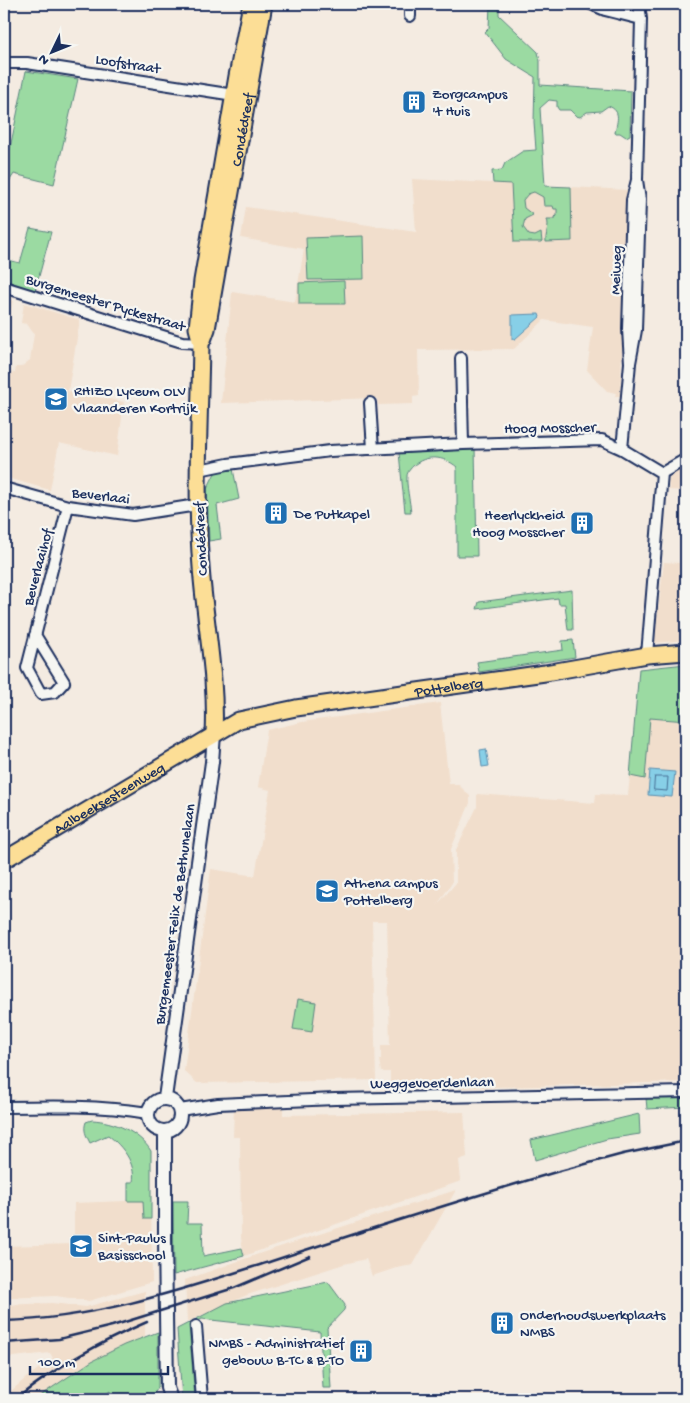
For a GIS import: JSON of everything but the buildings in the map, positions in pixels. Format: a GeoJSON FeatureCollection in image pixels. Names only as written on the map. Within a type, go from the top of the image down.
{"type":"FeatureCollection","features":[{"type":"Feature","properties":{"kind":"main road","name":"Condédreef"},"geometry":{"type":"LineString","coordinates":[[240,97],[251,4]]}},
{"type":"Feature","properties":{"kind":"main road","name":"Condédreef"},"geometry":{"type":"LineString","coordinates":[[214,734],[216,708],[201,569],[197,505],[201,343],[197,328],[202,281],[240,97],[264,4]]}},
{"type":"Feature","properties":{"kind":"main road","name":"Pottelberg"},"geometry":{"type":"LineString","coordinates":[[214,734],[239,720],[296,708],[546,673],[647,655],[686,652]]}},
{"type":"Feature","properties":{"kind":"main road","name":"Aalbeeksesteenweg"},"geometry":{"type":"LineString","coordinates":[[4,860],[214,734]]}},
{"type":"Feature","properties":{"kind":"street"},"geometry":{"type":"LineString","coordinates":[[410,4],[410,16]]}},
{"type":"Feature","properties":{"kind":"street"},"geometry":{"type":"LineString","coordinates":[[591,4],[641,20]]}},
{"type":"Feature","properties":{"kind":"street","name":"Meiweg"},"geometry":{"type":"LineString","coordinates":[[622,449],[630,363],[628,329],[632,200],[637,180],[641,20],[639,4]]}},
{"type":"Feature","properties":{"kind":"street","name":"Loofstraat"},"geometry":{"type":"LineString","coordinates":[[4,63],[27,63],[240,97]]}},
{"type":"Feature","properties":{"kind":"street","name":"Burgemeester Pyckestraat"},"geometry":{"type":"LineString","coordinates":[[4,287],[182,342],[201,343]]}},
{"type":"Feature","properties":{"kind":"street"},"geometry":{"type":"LineString","coordinates":[[461,358],[463,444]]}},
{"type":"Feature","properties":{"kind":"street"},"geometry":{"type":"LineString","coordinates":[[370,403],[373,449]]}},
{"type":"Feature","properties":{"kind":"street","name":"Hoog Mosscher"},"geometry":{"type":"LineString","coordinates":[[198,470],[228,464],[330,451],[463,444],[602,440],[622,449],[662,473]]}},
{"type":"Feature","properties":{"kind":"street"},"geometry":{"type":"LineString","coordinates":[[647,655],[662,473],[686,459]]}},
{"type":"Feature","properties":{"kind":"street","name":"Beverlaai"},"geometry":{"type":"LineString","coordinates":[[4,488],[68,506],[133,515],[197,505]]}},
{"type":"Feature","properties":{"kind":"street","name":"Beverlaaihof"},"geometry":{"type":"LineString","coordinates":[[35,635],[64,682],[55,692],[41,694],[27,668],[35,635],[68,506]]}},
{"type":"Feature","properties":{"kind":"street","name":"Burgemeester Felix de Bethunelaan"},"geometry":{"type":"LineString","coordinates":[[165,1098],[212,762],[214,734]]}},
{"type":"Feature","properties":{"kind":"street","name":"Weggevoerdenlaan"},"geometry":{"type":"LineString","coordinates":[[180,1110],[218,1104],[335,1099],[686,1092]]}},
{"type":"Feature","properties":{"kind":"street"},"geometry":{"type":"LineString","coordinates":[[165,1098],[176,1104],[180,1110],[178,1124],[166,1131],[158,1130],[148,1120],[148,1113],[153,1102],[165,1098]]}},
{"type":"Feature","properties":{"kind":"street"},"geometry":{"type":"LineString","coordinates":[[4,1107],[80,1106],[117,1108],[148,1113]]}},
{"type":"Feature","properties":{"kind":"street"},"geometry":{"type":"LineString","coordinates":[[161,1399],[169,1394],[165,1238],[166,1131]]}},
{"type":"Feature","properties":{"kind":"street"},"geometry":{"type":"LineString","coordinates":[[196,1326],[202,1399]]}},
{"type":"Feature","properties":{"kind":"shaded area"},"geometry":{"type":"Polygon","coordinates":[[[412,179],[629,190],[620,396],[615,396],[616,393],[607,391],[587,370],[593,327],[544,320],[514,349],[418,350],[419,396],[413,397],[413,404],[378,405],[377,398],[221,403],[232,292],[295,302],[304,249],[241,238],[246,207],[416,232],[412,179]]]}},
{"type":"Feature","properties":{"kind":"shaded area"},"geometry":{"type":"Polygon","coordinates":[[[4,297],[13,300],[9,321],[4,323],[4,297]]]}},
{"type":"Feature","properties":{"kind":"shaded area","name":"RHIZO Lyceum OLV Vlaanderen Kortrijk"},"geometry":{"type":"Polygon","coordinates":[[[24,303],[80,320],[68,391],[124,402],[117,456],[59,443],[50,490],[4,477],[4,374],[8,375],[9,372],[15,373],[16,367],[21,367],[30,360],[34,334],[27,324],[21,323],[24,303]]]}},
{"type":"Feature","properties":{"kind":"shaded area"},"geometry":{"type":"Polygon","coordinates":[[[686,463],[686,491],[669,490],[668,481],[672,472],[686,463]]]}},
{"type":"Feature","properties":{"kind":"shaded area"},"geometry":{"type":"Polygon","coordinates":[[[681,558],[686,559],[686,640],[654,643],[664,562],[680,563],[681,558]]]}},
{"type":"Feature","properties":{"kind":"shaded area"},"geometry":{"type":"Polygon","coordinates":[[[440,703],[449,784],[458,784],[470,796],[470,803],[451,849],[452,883],[437,905],[456,883],[456,850],[477,807],[477,794],[595,803],[596,794],[628,795],[630,776],[645,778],[650,718],[686,721],[686,1082],[390,1090],[390,1072],[381,1072],[379,1059],[381,1059],[381,1045],[390,1045],[387,919],[387,921],[372,921],[376,1080],[197,1083],[184,1071],[211,869],[255,876],[270,790],[258,787],[267,730],[302,722],[440,703]]]}},
{"type":"Feature","properties":{"kind":"shaded area"},"geometry":{"type":"Polygon","coordinates":[[[234,1108],[283,1108],[283,1115],[464,1112],[467,1157],[459,1160],[461,1181],[244,1256],[241,1238],[240,1137],[233,1137],[234,1108]]]}},
{"type":"Feature","properties":{"kind":"shaded area"},"geometry":{"type":"Polygon","coordinates":[[[456,1190],[413,1265],[396,1268],[372,1276],[366,1259],[344,1264],[247,1295],[187,1322],[185,1280],[267,1251],[456,1190]]]}},
{"type":"Feature","properties":{"kind":"shaded area","name":"Sint-Paulus Basisschool"},"geometry":{"type":"Polygon","coordinates":[[[151,1191],[152,1282],[89,1301],[56,1296],[4,1298],[4,1246],[74,1244],[74,1203],[126,1201],[151,1191]]]}},
{"type":"Feature","properties":{"kind":"shaded area"},"geometry":{"type":"Polygon","coordinates":[[[145,1291],[145,1336],[105,1355],[39,1399],[4,1399],[26,1378],[53,1358],[50,1353],[4,1358],[4,1305],[52,1303],[86,1307],[145,1291]]]}},
{"type":"Feature","properties":{"kind":"green space"},"geometry":{"type":"Polygon","coordinates":[[[490,4],[499,4],[499,15],[538,52],[540,85],[631,91],[630,135],[626,137],[620,133],[615,133],[617,114],[613,108],[608,106],[601,111],[587,112],[580,117],[570,110],[559,110],[557,101],[549,100],[540,108],[545,186],[571,187],[572,241],[546,242],[547,219],[554,219],[557,216],[557,209],[554,209],[553,206],[544,206],[543,197],[534,192],[528,194],[523,200],[524,208],[533,215],[525,219],[523,227],[529,235],[535,236],[541,233],[542,242],[514,242],[511,184],[493,183],[492,171],[502,170],[505,163],[523,151],[536,150],[534,122],[535,77],[506,59],[485,32],[489,28],[490,4]]]}},
{"type":"Feature","properties":{"kind":"green space"},"geometry":{"type":"Polygon","coordinates":[[[26,71],[78,79],[54,184],[14,174],[4,189],[4,177],[26,71]]]}},
{"type":"Feature","properties":{"kind":"green space"},"geometry":{"type":"Polygon","coordinates":[[[30,228],[51,232],[35,291],[4,282],[4,259],[20,263],[30,228]]]}},
{"type":"Feature","properties":{"kind":"green space"},"geometry":{"type":"Polygon","coordinates":[[[363,236],[364,279],[308,280],[306,238],[363,236]]]}},
{"type":"Feature","properties":{"kind":"green space"},"geometry":{"type":"Polygon","coordinates":[[[344,281],[345,304],[299,304],[299,283],[344,281]]]}},
{"type":"Feature","properties":{"kind":"green space"},"geometry":{"type":"Polygon","coordinates":[[[475,447],[477,556],[457,556],[457,467],[452,463],[435,458],[418,462],[413,466],[407,476],[411,512],[405,512],[399,453],[475,447]]]}},
{"type":"Feature","properties":{"kind":"green space"},"geometry":{"type":"Polygon","coordinates":[[[222,469],[233,469],[239,499],[217,505],[221,539],[209,541],[207,489],[215,473],[222,469]]]}},
{"type":"Feature","properties":{"kind":"green space"},"geometry":{"type":"Polygon","coordinates":[[[572,590],[573,630],[568,630],[565,604],[559,604],[558,598],[477,609],[479,602],[572,590]]]}},
{"type":"Feature","properties":{"kind":"green space"},"geometry":{"type":"Polygon","coordinates":[[[573,640],[575,657],[479,672],[477,662],[563,650],[562,641],[573,640]]]}},
{"type":"Feature","properties":{"kind":"green space"},"geometry":{"type":"Polygon","coordinates":[[[686,664],[686,721],[650,718],[645,779],[630,776],[639,669],[686,664]]]}},
{"type":"Feature","properties":{"kind":"green space"},"geometry":{"type":"Polygon","coordinates":[[[298,999],[316,1002],[312,1032],[293,1029],[298,999]]]}},
{"type":"Feature","properties":{"kind":"green space"},"geometry":{"type":"Polygon","coordinates":[[[686,1097],[686,1107],[647,1109],[646,1098],[686,1097]]]}},
{"type":"Feature","properties":{"kind":"green space"},"geometry":{"type":"Polygon","coordinates":[[[639,1114],[640,1134],[607,1139],[535,1160],[531,1140],[639,1114]]]}},
{"type":"Feature","properties":{"kind":"green space"},"geometry":{"type":"Polygon","coordinates":[[[92,1120],[117,1125],[133,1133],[151,1151],[151,1219],[144,1219],[143,1201],[128,1201],[128,1182],[133,1182],[132,1168],[127,1156],[119,1145],[108,1135],[90,1143],[85,1128],[86,1122],[92,1120]]]}},
{"type":"Feature","properties":{"kind":"green space"},"geometry":{"type":"Polygon","coordinates":[[[173,1201],[188,1201],[187,1223],[202,1223],[203,1256],[242,1248],[244,1256],[174,1275],[173,1201]]]}},
{"type":"Feature","properties":{"kind":"green space"},"geometry":{"type":"Polygon","coordinates":[[[328,1282],[345,1305],[344,1310],[327,1328],[331,1388],[323,1388],[320,1332],[202,1319],[189,1325],[195,1399],[182,1399],[177,1329],[227,1303],[328,1282]]]}},
{"type":"Feature","properties":{"kind":"green space"},"geometry":{"type":"Polygon","coordinates":[[[158,1332],[158,1388],[150,1399],[105,1399],[110,1397],[110,1391],[98,1399],[35,1399],[92,1361],[124,1345],[158,1332]]]}},
{"type":"Feature","properties":{"kind":"water"},"geometry":{"type":"Polygon","coordinates":[[[539,314],[540,317],[515,339],[512,339],[512,315],[539,314]]]}},
{"type":"Feature","properties":{"kind":"water"},"geometry":{"type":"Polygon","coordinates":[[[486,749],[489,766],[482,767],[480,750],[486,749]]]}},
{"type":"Feature","properties":{"kind":"water"},"geometry":{"type":"Polygon","coordinates":[[[650,770],[675,772],[672,797],[648,795],[650,770]]]}},
{"type":"Feature","properties":{"kind":"railway"},"geometry":{"type":"LineString","coordinates":[[4,1321],[73,1315],[140,1301],[556,1172],[623,1154],[686,1141]]}},
{"type":"Feature","properties":{"kind":"railway"},"geometry":{"type":"LineString","coordinates":[[4,1343],[59,1339],[112,1326],[234,1288],[310,1256]]}},
{"type":"Feature","properties":{"kind":"railway"},"geometry":{"type":"LineString","coordinates":[[16,1399],[47,1376],[79,1356],[147,1322]]}},
{"type":"Feature","properties":{"kind":"place","name":"Zorgcampus 't Huis"},"geometry":{"type":"Point","coordinates":[414,102]}},
{"type":"Feature","properties":{"kind":"place","name":"RHIZO Lyceum OLV Vlaanderen Kortrijk"},"geometry":{"type":"Point","coordinates":[56,399]}},
{"type":"Feature","properties":{"kind":"place","name":"De Putkapel"},"geometry":{"type":"Point","coordinates":[276,513]}},
{"type":"Feature","properties":{"kind":"place","name":"Heerlyckheid Hoog Mosscher"},"geometry":{"type":"Point","coordinates":[582,523]}},
{"type":"Feature","properties":{"kind":"place","name":"Athena campus Pottelberg"},"geometry":{"type":"Point","coordinates":[327,891]}},
{"type":"Feature","properties":{"kind":"place","name":"Sint-Paulus Basisschool"},"geometry":{"type":"Point","coordinates":[81,1246]}},
{"type":"Feature","properties":{"kind":"place","name":"Onderhoudswerkplaats NMBS"},"geometry":{"type":"Point","coordinates":[502,1323]}},
{"type":"Feature","properties":{"kind":"place","name":"NMBS - Administratief gebouw B-TC & B-TO"},"geometry":{"type":"Point","coordinates":[361,1351]}}]}
